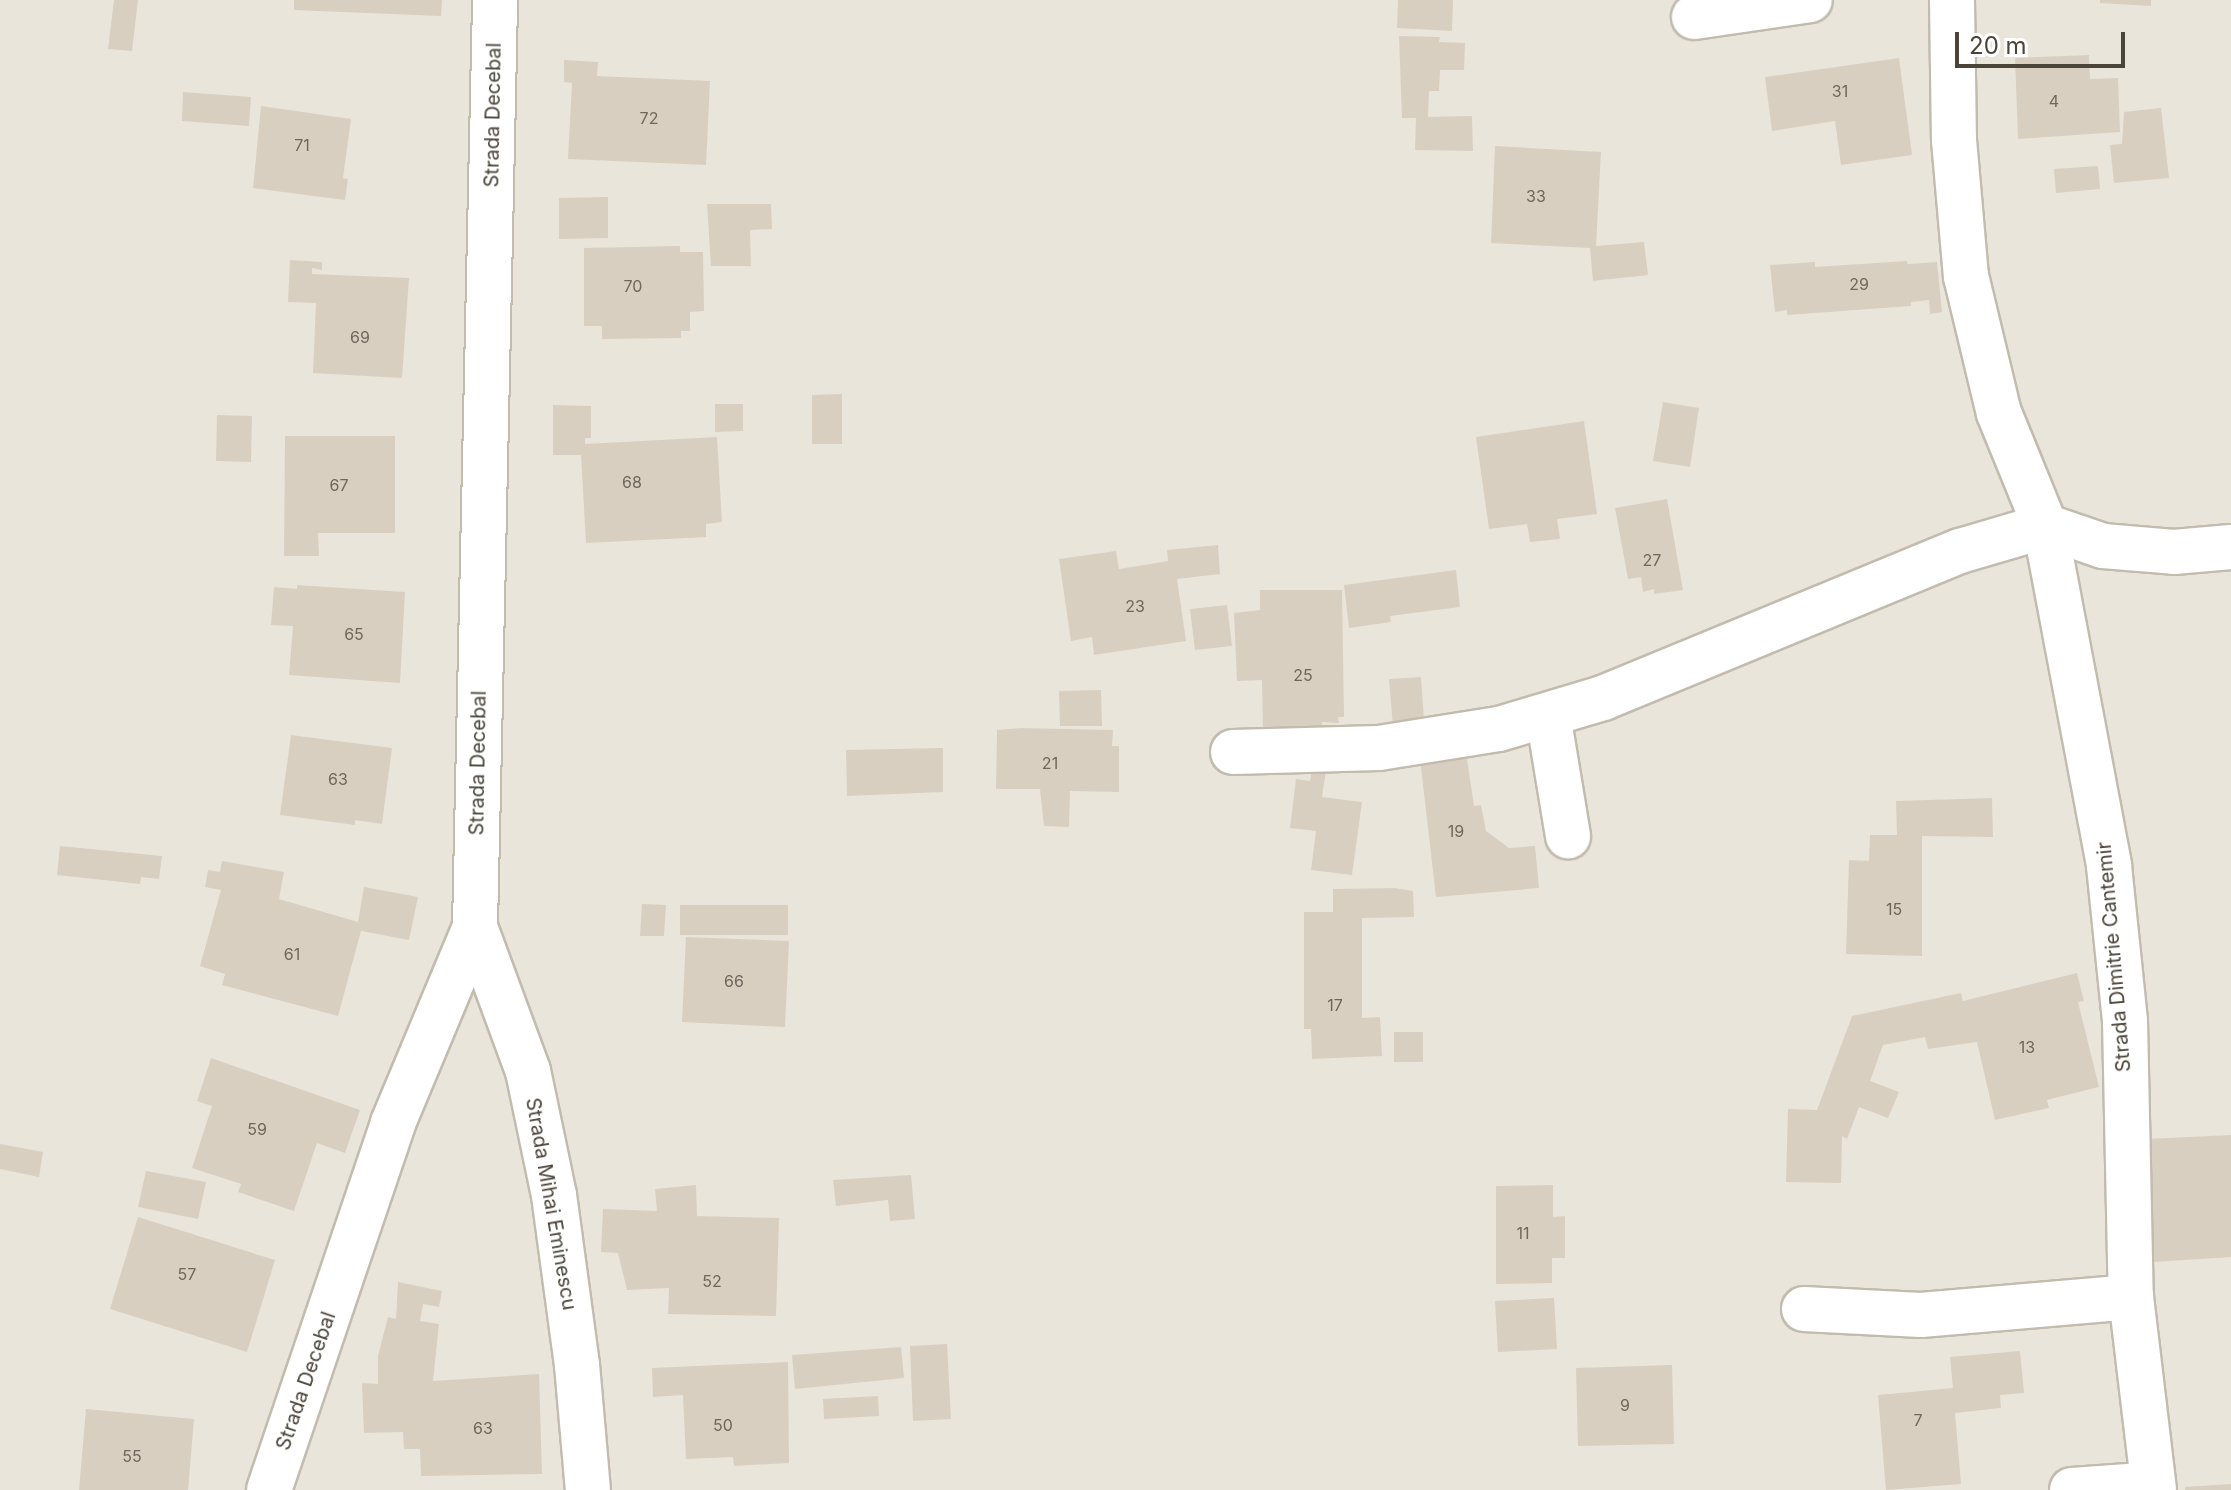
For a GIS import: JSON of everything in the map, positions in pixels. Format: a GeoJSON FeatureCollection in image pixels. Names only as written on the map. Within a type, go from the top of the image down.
{"type":"FeatureCollection","features":[{"type":"Feature","properties":{"kind":"street","name":"Strada Decebal"},"geometry":{"type":"LineString","coordinates":[[269,1490],[393,1123],[475,927],[495,0]]}},
{"type":"Feature","properties":{"kind":"street"},"geometry":{"type":"LineString","coordinates":[[1694,17],[1810,0]]}},
{"type":"Feature","properties":{"kind":"street","name":"Strada Dimitrie Cantemir"},"geometry":{"type":"LineString","coordinates":[[1952,0],[1954,140],[1966,276],[1999,413],[2045,526],[2109,866],[2125,1021],[2131,1297],[2153,1487],[2072,1490]]}},
{"type":"Feature","properties":{"kind":"street"},"geometry":{"type":"LineString","coordinates":[[1233,752],[1379,748],[1499,729],[1603,698],[1960,551],[2045,526],[2103,546],[2174,552],[2231,547]]}},
{"type":"Feature","properties":{"kind":"street"},"geometry":{"type":"LineString","coordinates":[[1548,715],[1568,836]]}},
{"type":"Feature","properties":{"kind":"street","name":"Strada Mihai Eminescu"},"geometry":{"type":"LineString","coordinates":[[475,927],[528,1071],[554,1195],[577,1365],[588,1490]]}},
{"type":"Feature","properties":{"kind":"street"},"geometry":{"type":"LineString","coordinates":[[1804,1309],[1921,1315],[2131,1297]]}},
{"type":"Feature","properties":{"kind":"shaded area"},"geometry":{"type":"Polygon","coordinates":[[[0,0],[2231,0],[2231,1490],[0,1490],[0,0]]]}},
{"type":"Feature","properties":{"kind":"building"},"geometry":{"type":"Polygon","coordinates":[[[114,0],[138,0],[132,51],[108,49],[114,0]]]}},
{"type":"Feature","properties":{"kind":"building"},"geometry":{"type":"Polygon","coordinates":[[[294,0],[442,0],[441,16],[294,10],[294,0]]]}},
{"type":"Feature","properties":{"kind":"building"},"geometry":{"type":"Polygon","coordinates":[[[1398,0],[1453,0],[1452,31],[1397,28],[1398,0]]]}},
{"type":"Feature","properties":{"kind":"building"},"geometry":{"type":"Polygon","coordinates":[[[2100,0],[2151,0],[2151,6],[2100,3],[2100,0]]]}},
{"type":"Feature","properties":{"kind":"building"},"geometry":{"type":"Polygon","coordinates":[[[1399,36],[1440,37],[1439,42],[1465,43],[1464,70],[1440,70],[1439,91],[1429,91],[1428,117],[1472,116],[1473,151],[1415,150],[1416,118],[1402,118],[1399,36]]]}},
{"type":"Feature","properties":{"kind":"building"},"geometry":{"type":"Polygon","coordinates":[[[2089,55],[2090,79],[2118,78],[2120,132],[2018,139],[2015,58],[2089,55]]]}},
{"type":"Feature","properties":{"kind":"building"},"geometry":{"type":"Polygon","coordinates":[[[1899,58],[1912,155],[1841,165],[1835,121],[1772,131],[1765,77],[1899,58]]]}},
{"type":"Feature","properties":{"kind":"building"},"geometry":{"type":"Polygon","coordinates":[[[564,60],[598,62],[597,76],[710,81],[706,165],[568,159],[572,83],[564,82],[564,60]]]}},
{"type":"Feature","properties":{"kind":"building"},"geometry":{"type":"Polygon","coordinates":[[[183,92],[251,97],[249,126],[182,121],[183,92]]]}},
{"type":"Feature","properties":{"kind":"building"},"geometry":{"type":"Polygon","coordinates":[[[261,106],[351,119],[343,178],[348,179],[345,200],[253,188],[261,106]]]}},
{"type":"Feature","properties":{"kind":"building"},"geometry":{"type":"Polygon","coordinates":[[[2161,108],[2169,178],[2114,183],[2110,145],[2122,144],[2124,112],[2161,108]]]}},
{"type":"Feature","properties":{"kind":"building"},"geometry":{"type":"Polygon","coordinates":[[[1495,146],[1601,152],[1596,246],[1644,242],[1648,275],[1593,281],[1590,248],[1491,243],[1495,146]]]}},
{"type":"Feature","properties":{"kind":"building"},"geometry":{"type":"Polygon","coordinates":[[[2098,166],[2100,189],[2056,193],[2054,169],[2098,166]]]}},
{"type":"Feature","properties":{"kind":"building"},"geometry":{"type":"Polygon","coordinates":[[[608,197],[608,238],[559,239],[559,198],[608,197]]]}},
{"type":"Feature","properties":{"kind":"building"},"geometry":{"type":"Polygon","coordinates":[[[707,204],[771,204],[772,229],[750,230],[751,266],[711,266],[707,204]]]}},
{"type":"Feature","properties":{"kind":"building"},"geometry":{"type":"Polygon","coordinates":[[[680,246],[680,252],[703,252],[704,311],[690,312],[690,331],[681,331],[681,338],[602,339],[602,326],[584,326],[584,248],[680,246]]]}},
{"type":"Feature","properties":{"kind":"building"},"geometry":{"type":"Polygon","coordinates":[[[290,260],[322,262],[322,270],[312,268],[312,274],[409,278],[402,378],[313,373],[316,303],[288,302],[290,260]]]}},
{"type":"Feature","properties":{"kind":"building"},"geometry":{"type":"Polygon","coordinates":[[[1907,261],[1908,264],[1937,262],[1942,312],[1930,314],[1929,300],[1911,302],[1911,306],[1787,315],[1787,310],[1775,312],[1770,265],[1815,262],[1815,267],[1907,261]]]}},
{"type":"Feature","properties":{"kind":"building"},"geometry":{"type":"Polygon","coordinates":[[[842,394],[842,444],[812,444],[812,395],[842,394]]]}},
{"type":"Feature","properties":{"kind":"building"},"geometry":{"type":"Polygon","coordinates":[[[1663,402],[1699,408],[1690,467],[1653,461],[1663,402]]]}},
{"type":"Feature","properties":{"kind":"building"},"geometry":{"type":"Polygon","coordinates":[[[715,404],[743,404],[743,431],[715,432],[715,404]]]}},
{"type":"Feature","properties":{"kind":"building"},"geometry":{"type":"Polygon","coordinates":[[[553,405],[591,406],[591,438],[585,438],[585,444],[717,437],[722,522],[706,524],[706,537],[586,543],[581,455],[553,455],[553,405]]]}},
{"type":"Feature","properties":{"kind":"building"},"geometry":{"type":"Polygon","coordinates":[[[217,415],[252,416],[251,462],[216,461],[217,415]]]}},
{"type":"Feature","properties":{"kind":"building"},"geometry":{"type":"Polygon","coordinates":[[[1584,421],[1597,514],[1557,519],[1560,539],[1530,542],[1527,524],[1489,529],[1476,437],[1584,421]]]}},
{"type":"Feature","properties":{"kind":"building"},"geometry":{"type":"Polygon","coordinates":[[[285,436],[395,436],[395,533],[318,533],[319,556],[284,556],[285,436]]]}},
{"type":"Feature","properties":{"kind":"building"},"geometry":{"type":"Polygon","coordinates":[[[1667,499],[1683,590],[1654,594],[1654,589],[1643,592],[1641,577],[1628,579],[1615,508],[1667,499]]]}},
{"type":"Feature","properties":{"kind":"building"},"geometry":{"type":"Polygon","coordinates":[[[1218,545],[1220,574],[1177,579],[1186,641],[1094,655],[1092,637],[1071,641],[1059,559],[1116,551],[1119,569],[1168,561],[1167,550],[1218,545]]]}},
{"type":"Feature","properties":{"kind":"building"},"geometry":{"type":"Polygon","coordinates":[[[1456,570],[1460,607],[1390,616],[1391,622],[1349,628],[1344,585],[1456,570]]]}},
{"type":"Feature","properties":{"kind":"building"},"geometry":{"type":"Polygon","coordinates":[[[297,585],[405,592],[400,683],[289,675],[293,626],[271,625],[274,587],[297,589],[297,585]]]}},
{"type":"Feature","properties":{"kind":"building"},"geometry":{"type":"Polygon","coordinates":[[[1260,590],[1342,590],[1344,717],[1338,717],[1339,723],[1322,722],[1322,733],[1263,734],[1262,680],[1237,681],[1234,613],[1260,610],[1260,590]]]}},
{"type":"Feature","properties":{"kind":"building"},"geometry":{"type":"Polygon","coordinates":[[[1227,605],[1232,646],[1195,650],[1190,609],[1227,605]]]}},
{"type":"Feature","properties":{"kind":"building"},"geometry":{"type":"Polygon","coordinates":[[[1421,677],[1424,720],[1393,727],[1389,679],[1421,677]]]}},
{"type":"Feature","properties":{"kind":"building"},"geometry":{"type":"Polygon","coordinates":[[[1101,690],[1102,726],[1060,726],[1059,691],[1101,690]]]}},
{"type":"Feature","properties":{"kind":"building"},"geometry":{"type":"Polygon","coordinates":[[[997,730],[1113,730],[1112,746],[1119,746],[1119,792],[1070,791],[1069,827],[1044,826],[1040,789],[996,789],[997,730]]]}},
{"type":"Feature","properties":{"kind":"building"},"geometry":{"type":"Polygon","coordinates":[[[291,735],[392,748],[382,824],[355,820],[355,825],[280,815],[291,735]]]}},
{"type":"Feature","properties":{"kind":"building"},"geometry":{"type":"Polygon","coordinates":[[[943,748],[943,792],[847,796],[846,750],[943,748]]]}},
{"type":"Feature","properties":{"kind":"building"},"geometry":{"type":"Polygon","coordinates":[[[1466,752],[1474,806],[1481,805],[1486,831],[1509,848],[1535,846],[1539,888],[1436,897],[1420,759],[1466,752]]]}},
{"type":"Feature","properties":{"kind":"building"},"geometry":{"type":"Polygon","coordinates":[[[1312,768],[1326,770],[1322,797],[1362,802],[1352,875],[1311,870],[1316,831],[1290,828],[1296,779],[1310,781],[1312,768]]]}},
{"type":"Feature","properties":{"kind":"building"},"geometry":{"type":"Polygon","coordinates":[[[1992,798],[1993,837],[1922,836],[1922,956],[1846,954],[1849,860],[1869,861],[1870,835],[1897,835],[1896,801],[1992,798]]]}},
{"type":"Feature","properties":{"kind":"building"},"geometry":{"type":"Polygon","coordinates":[[[60,846],[162,856],[159,879],[141,877],[140,884],[57,875],[60,846]]]}},
{"type":"Feature","properties":{"kind":"building"},"geometry":{"type":"Polygon","coordinates":[[[222,861],[284,872],[279,899],[358,922],[364,887],[418,897],[409,940],[361,931],[338,1016],[222,985],[225,974],[200,966],[221,890],[205,887],[208,870],[220,872],[222,861]]]}},
{"type":"Feature","properties":{"kind":"building"},"geometry":{"type":"Polygon","coordinates":[[[1395,888],[1413,891],[1414,917],[1362,918],[1362,1018],[1380,1017],[1382,1056],[1312,1059],[1311,1029],[1304,1029],[1304,912],[1333,912],[1333,889],[1395,888]]]}},
{"type":"Feature","properties":{"kind":"building"},"geometry":{"type":"Polygon","coordinates":[[[642,904],[666,905],[664,936],[640,936],[642,904]]]}},
{"type":"Feature","properties":{"kind":"building"},"geometry":{"type":"Polygon","coordinates":[[[680,905],[788,905],[788,935],[680,935],[680,905]]]}},
{"type":"Feature","properties":{"kind":"building"},"geometry":{"type":"Polygon","coordinates":[[[686,937],[789,941],[785,1027],[682,1022],[686,937]]]}},
{"type":"Feature","properties":{"kind":"building"},"geometry":{"type":"Polygon","coordinates":[[[2077,973],[2084,1001],[2078,1002],[2099,1087],[2047,1100],[2049,1108],[1995,1120],[1977,1042],[1928,1049],[1925,1037],[1883,1045],[1870,1081],[1899,1092],[1888,1118],[1859,1107],[1847,1139],[1842,1136],[1841,1183],[1786,1182],[1788,1109],[1817,1110],[1852,1016],[1961,993],[1963,1001],[2077,973]]]}},
{"type":"Feature","properties":{"kind":"building"},"geometry":{"type":"Polygon","coordinates":[[[1394,1032],[1423,1032],[1423,1062],[1394,1062],[1394,1032]]]}},
{"type":"Feature","properties":{"kind":"building"},"geometry":{"type":"Polygon","coordinates":[[[211,1058],[360,1110],[345,1153],[317,1143],[294,1211],[238,1192],[241,1184],[192,1168],[212,1106],[197,1101],[211,1058]]]}},
{"type":"Feature","properties":{"kind":"building"},"geometry":{"type":"Polygon","coordinates":[[[2231,1135],[2231,1257],[2153,1262],[2146,1139],[2231,1135]]]}},
{"type":"Feature","properties":{"kind":"building"},"geometry":{"type":"Polygon","coordinates":[[[0,1144],[43,1152],[39,1177],[0,1169],[0,1144]]]}},
{"type":"Feature","properties":{"kind":"building"},"geometry":{"type":"Polygon","coordinates":[[[146,1171],[206,1182],[198,1219],[138,1207],[146,1171]]]}},
{"type":"Feature","properties":{"kind":"building"},"geometry":{"type":"Polygon","coordinates":[[[911,1175],[915,1219],[890,1221],[888,1200],[836,1206],[833,1180],[911,1175]]]}},
{"type":"Feature","properties":{"kind":"building"},"geometry":{"type":"Polygon","coordinates":[[[696,1185],[697,1216],[779,1218],[776,1316],[668,1314],[669,1288],[627,1290],[618,1253],[601,1252],[603,1209],[657,1211],[655,1189],[696,1185]]]}},
{"type":"Feature","properties":{"kind":"building"},"geometry":{"type":"Polygon","coordinates":[[[1553,1185],[1553,1217],[1565,1216],[1565,1258],[1552,1258],[1552,1283],[1496,1284],[1496,1186],[1553,1185]]]}},
{"type":"Feature","properties":{"kind":"building"},"geometry":{"type":"Polygon","coordinates":[[[138,1217],[275,1260],[247,1352],[110,1309],[138,1217]]]}},
{"type":"Feature","properties":{"kind":"building"},"geometry":{"type":"Polygon","coordinates":[[[398,1282],[442,1291],[439,1307],[423,1304],[420,1321],[439,1324],[433,1381],[539,1374],[542,1474],[421,1476],[420,1449],[404,1449],[403,1432],[364,1433],[362,1383],[378,1384],[378,1356],[388,1317],[396,1319],[398,1282]]]}},
{"type":"Feature","properties":{"kind":"building"},"geometry":{"type":"Polygon","coordinates":[[[1554,1298],[1557,1349],[1498,1352],[1495,1301],[1554,1298]]]}},
{"type":"Feature","properties":{"kind":"building"},"geometry":{"type":"Polygon","coordinates":[[[947,1344],[951,1419],[913,1421],[910,1346],[947,1344]]]}},
{"type":"Feature","properties":{"kind":"building"},"geometry":{"type":"Polygon","coordinates":[[[901,1347],[904,1378],[795,1389],[792,1355],[901,1347]]]}},
{"type":"Feature","properties":{"kind":"building"},"geometry":{"type":"Polygon","coordinates":[[[2020,1351],[2024,1393],[2000,1395],[2001,1408],[1955,1413],[1961,1484],[1886,1490],[1878,1395],[1953,1388],[1950,1357],[2020,1351]]]}},
{"type":"Feature","properties":{"kind":"building"},"geometry":{"type":"Polygon","coordinates":[[[788,1362],[789,1463],[734,1466],[733,1457],[686,1459],[683,1395],[653,1397],[652,1368],[788,1362]]]}},
{"type":"Feature","properties":{"kind":"building"},"geometry":{"type":"Polygon","coordinates":[[[1672,1365],[1674,1444],[1578,1446],[1576,1368],[1672,1365]]]}},
{"type":"Feature","properties":{"kind":"building"},"geometry":{"type":"Polygon","coordinates":[[[878,1396],[879,1416],[824,1419],[823,1399],[878,1396]]]}},
{"type":"Feature","properties":{"kind":"building"},"geometry":{"type":"Polygon","coordinates":[[[86,1409],[194,1419],[188,1490],[79,1490],[86,1409]]]}},
{"type":"Feature","properties":{"kind":"building"},"geometry":{"type":"Polygon","coordinates":[[[2231,1484],[2231,1490],[2185,1490],[2185,1487],[2231,1484]]]}}]}
